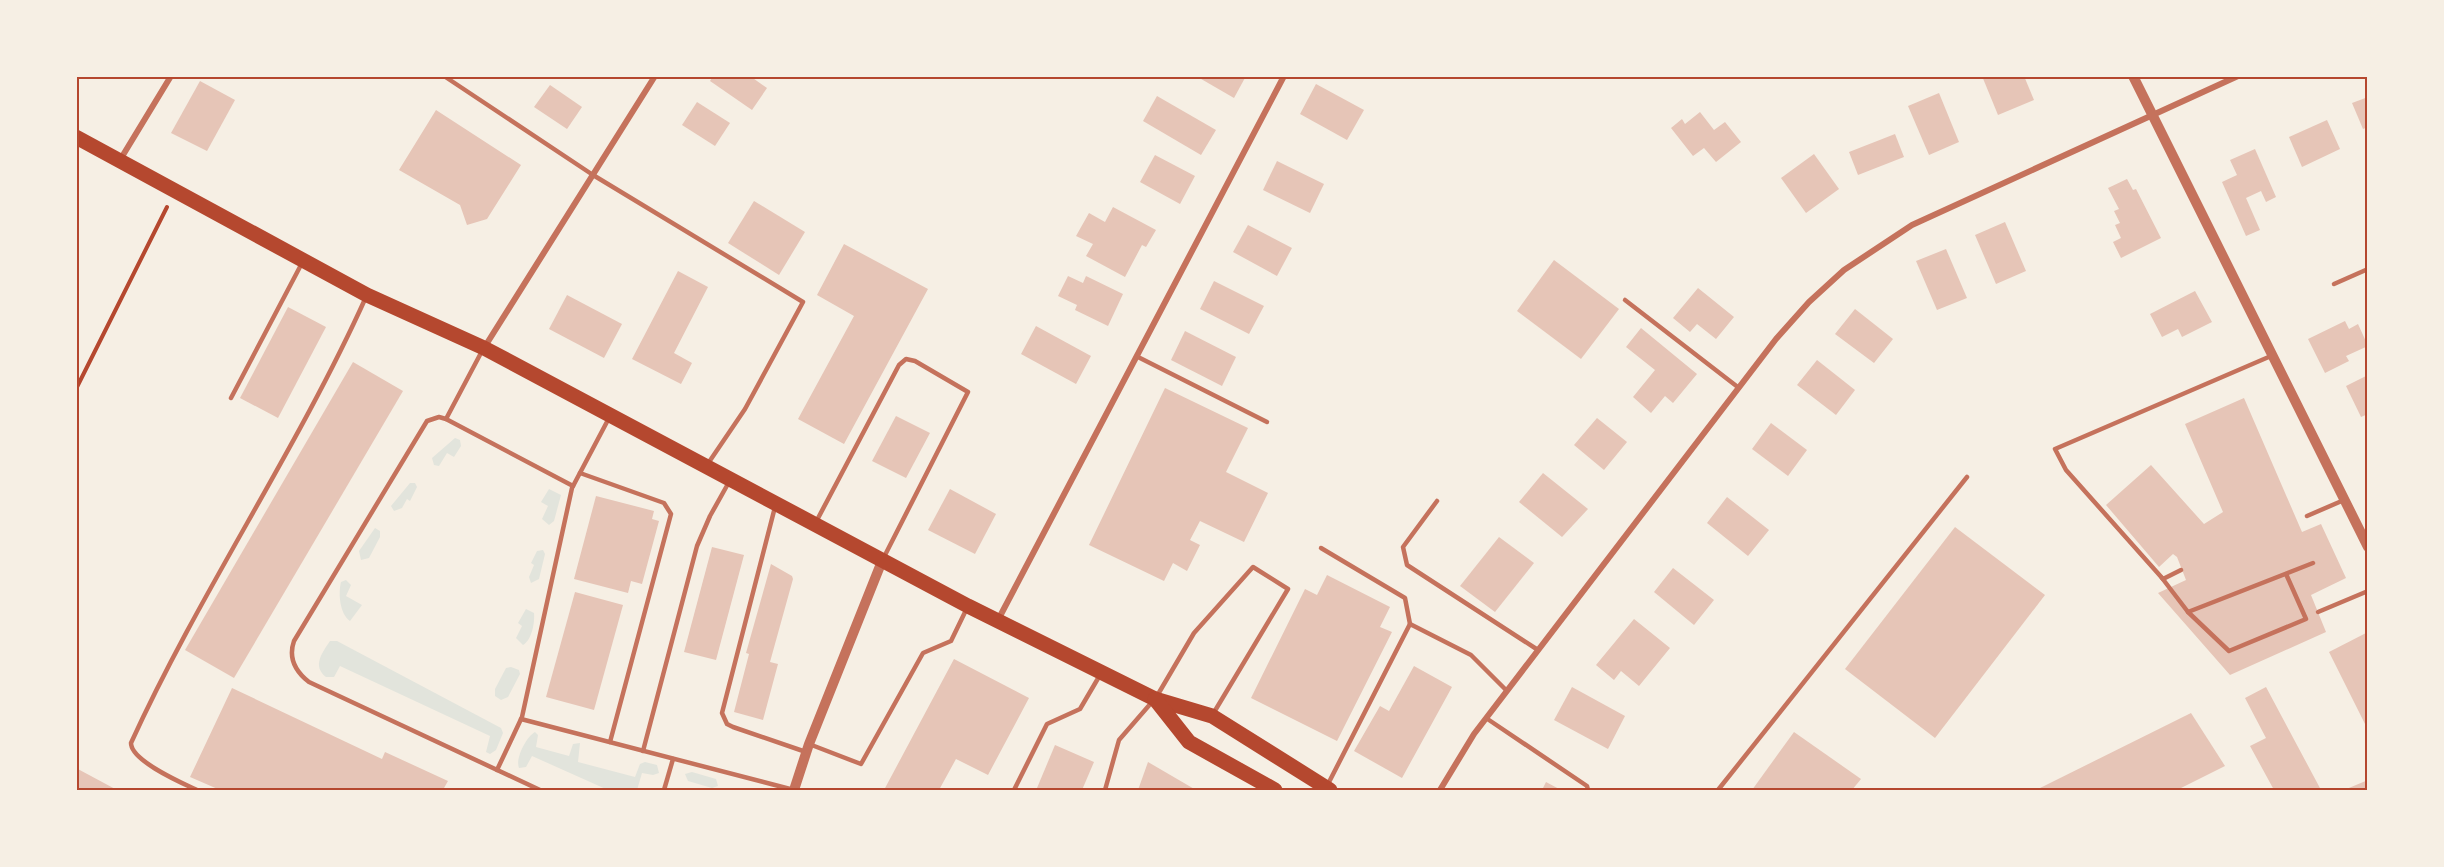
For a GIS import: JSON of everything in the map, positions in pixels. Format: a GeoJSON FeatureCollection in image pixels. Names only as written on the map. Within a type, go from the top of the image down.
{"type":"FeatureCollection","features":[{"type":"Feature","properties":{"kind":"main road"},"geometry":{"type":"LineString","coordinates":[[76,137],[367,295],[484,348],[968,606],[1155,699],[1212,716],[1328,789]]}},
{"type":"Feature","properties":{"kind":"main road"},"geometry":{"type":"LineString","coordinates":[[1155,699],[1189,742],[1268,789]]}},
{"type":"Feature","properties":{"kind":"street"},"geometry":{"type":"LineString","coordinates":[[120,161],[171,76]]}},
{"type":"Feature","properties":{"kind":"street"},"geometry":{"type":"LineString","coordinates":[[484,348],[655,76]]}},
{"type":"Feature","properties":{"kind":"street"},"geometry":{"type":"LineString","coordinates":[[998,620],[1284,76]]}},
{"type":"Feature","properties":{"kind":"street"},"geometry":{"type":"LineString","coordinates":[[2133,76],[2150,115],[2367,547]]}},
{"type":"Feature","properties":{"kind":"street"},"geometry":{"type":"LineString","coordinates":[[1440,790],[1486,718],[1739,388],[1809,302],[1844,270],[1877,245],[1912,225],[2238,76]]}},
{"type":"Feature","properties":{"kind":"street"},"geometry":{"type":"LineString","coordinates":[[794,790],[808,748],[882,561]]}},
{"type":"Feature","properties":{"kind":"lane"},"geometry":{"type":"LineString","coordinates":[[444,76],[593,175],[803,302],[745,409],[706,467]]}},
{"type":"Feature","properties":{"kind":"lane"},"geometry":{"type":"LineString","coordinates":[[231,398],[303,261]]}},
{"type":"Feature","properties":{"kind":"lane"},"geometry":{"type":"LineString","coordinates":[[2334,284],[2367,269]]}},
{"type":"Feature","properties":{"kind":"lane"},"geometry":{"type":"LineString","coordinates":[[197,790],[154,768],[133,752],[131,743],[170,662],[340,354],[367,295]]}},
{"type":"Feature","properties":{"kind":"lane"},"geometry":{"type":"LineString","coordinates":[[1625,300],[1739,388]]}},
{"type":"Feature","properties":{"kind":"lane"},"geometry":{"type":"LineString","coordinates":[[446,419],[484,348]]}},
{"type":"Feature","properties":{"kind":"lane"},"geometry":{"type":"LineString","coordinates":[[2271,356],[2055,449],[2066,470],[2161,577],[2188,612],[2229,651],[2306,619],[2286,573]]}},
{"type":"Feature","properties":{"kind":"lane"},"geometry":{"type":"LineString","coordinates":[[1138,357],[1267,422]]}},
{"type":"Feature","properties":{"kind":"lane"},"geometry":{"type":"LineString","coordinates":[[814,525],[899,365],[906,359],[915,361],[968,392],[882,561]]}},
{"type":"Feature","properties":{"kind":"lane"},"geometry":{"type":"LineString","coordinates":[[497,771],[521,719],[573,486],[610,416]]}},
{"type":"Feature","properties":{"kind":"lane"},"geometry":{"type":"LineString","coordinates":[[540,790],[309,682],[299,673],[292,657],[294,641],[423,426],[433,418],[446,419],[573,486]]}},
{"type":"Feature","properties":{"kind":"lane"},"geometry":{"type":"LineString","coordinates":[[580,473],[664,503],[671,514],[610,742]]}},
{"type":"Feature","properties":{"kind":"lane"},"geometry":{"type":"LineString","coordinates":[[1718,790],[1967,477]]}},
{"type":"Feature","properties":{"kind":"lane"},"geometry":{"type":"LineString","coordinates":[[643,751],[697,546],[730,480]]}},
{"type":"Feature","properties":{"kind":"lane"},"geometry":{"type":"LineString","coordinates":[[2307,516],[2344,500]]}},
{"type":"Feature","properties":{"kind":"lane"},"geometry":{"type":"LineString","coordinates":[[1437,501],[1403,548],[1407,565],[1538,650]]}},
{"type":"Feature","properties":{"kind":"lane"},"geometry":{"type":"LineString","coordinates":[[776,505],[722,713],[727,724],[733,728],[861,764],[923,653],[951,641],[968,606]]}},
{"type":"Feature","properties":{"kind":"lane"},"geometry":{"type":"LineString","coordinates":[[1322,548],[1405,598],[1410,624],[1328,789]]}},
{"type":"Feature","properties":{"kind":"lane"},"geometry":{"type":"LineString","coordinates":[[2188,612],[2313,563]]}},
{"type":"Feature","properties":{"kind":"lane"},"geometry":{"type":"LineString","coordinates":[[1106,790],[1119,740],[1155,699],[1194,633],[1253,567],[1288,589],[1212,716]]}},
{"type":"Feature","properties":{"kind":"lane"},"geometry":{"type":"LineString","coordinates":[[2161,577],[2163,579],[2181,570]]}},
{"type":"Feature","properties":{"kind":"lane"},"geometry":{"type":"LineString","coordinates":[[2318,612],[2367,591]]}},
{"type":"Feature","properties":{"kind":"lane"},"geometry":{"type":"LineString","coordinates":[[1410,624],[1471,655],[1507,691]]}},
{"type":"Feature","properties":{"kind":"lane"},"geometry":{"type":"LineString","coordinates":[[1014,790],[1047,724],[1080,709],[1101,673]]}},
{"type":"Feature","properties":{"kind":"lane"},"geometry":{"type":"LineString","coordinates":[[1486,718],[1587,786],[1588,790]]}},
{"type":"Feature","properties":{"kind":"lane"},"geometry":{"type":"LineString","coordinates":[[521,719],[794,790]]}},
{"type":"Feature","properties":{"kind":"lane"},"geometry":{"type":"LineString","coordinates":[[664,790],[673,759]]}},
{"type":"Feature","properties":{"kind":"path"},"geometry":{"type":"LineString","coordinates":[[76,389],[175,191]]}},
{"type":"Feature","properties":{"kind":"shaded area"},"geometry":{"type":"Polygon","coordinates":[[[455,438],[460,440],[461,446],[454,457],[447,453],[439,466],[434,465],[432,458],[455,438]]]}},
{"type":"Feature","properties":{"kind":"shaded area"},"geometry":{"type":"Polygon","coordinates":[[[410,483],[415,483],[417,487],[410,501],[407,499],[402,508],[394,511],[391,506],[410,483]]]}},
{"type":"Feature","properties":{"kind":"shaded area"},"geometry":{"type":"Polygon","coordinates":[[[549,489],[561,495],[554,521],[549,525],[542,519],[548,506],[541,502],[549,489]]]}},
{"type":"Feature","properties":{"kind":"shaded area"},"geometry":{"type":"Polygon","coordinates":[[[375,528],[380,531],[380,537],[369,558],[361,560],[359,551],[375,528]]]}},
{"type":"Feature","properties":{"kind":"shaded area"},"geometry":{"type":"Polygon","coordinates":[[[543,550],[545,554],[539,579],[531,583],[529,577],[534,565],[531,563],[537,551],[543,550]]]}},
{"type":"Feature","properties":{"kind":"shaded area"},"geometry":{"type":"Polygon","coordinates":[[[346,580],[351,585],[346,596],[362,605],[350,621],[344,614],[340,598],[341,582],[346,580]]]}},
{"type":"Feature","properties":{"kind":"shaded area"},"geometry":{"type":"Polygon","coordinates":[[[526,609],[534,613],[534,621],[531,635],[523,645],[516,638],[522,626],[518,623],[526,609]]]}},
{"type":"Feature","properties":{"kind":"shaded area"},"geometry":{"type":"Polygon","coordinates":[[[330,641],[337,641],[501,728],[503,733],[496,750],[490,754],[486,752],[490,736],[340,666],[334,677],[326,677],[319,664],[330,641]]]}},
{"type":"Feature","properties":{"kind":"shaded area"},"geometry":{"type":"Polygon","coordinates":[[[506,668],[519,670],[520,674],[508,697],[501,700],[495,696],[495,689],[506,668]]]}},
{"type":"Feature","properties":{"kind":"shaded area"},"geometry":{"type":"Polygon","coordinates":[[[535,732],[538,735],[536,747],[569,756],[573,744],[580,743],[578,762],[635,777],[640,764],[645,762],[657,765],[659,773],[653,775],[642,773],[637,790],[608,790],[532,756],[526,767],[519,768],[522,748],[535,732]]]}},
{"type":"Feature","properties":{"kind":"shaded area"},"geometry":{"type":"Polygon","coordinates":[[[692,772],[716,779],[718,786],[712,788],[688,781],[685,774],[692,772]]]}},
{"type":"Feature","properties":{"kind":"building"},"geometry":{"type":"Polygon","coordinates":[[[713,76],[750,76],[767,88],[752,110],[710,81],[713,76]]]}},
{"type":"Feature","properties":{"kind":"building"},"geometry":{"type":"Polygon","coordinates":[[[1196,76],[1246,76],[1234,98],[1196,76]]]}},
{"type":"Feature","properties":{"kind":"building"},"geometry":{"type":"Polygon","coordinates":[[[1982,76],[2024,76],[2034,100],[1998,115],[1982,76]]]}},
{"type":"Feature","properties":{"kind":"building"},"geometry":{"type":"Polygon","coordinates":[[[200,81],[235,100],[207,151],[171,133],[200,81]]]}},
{"type":"Feature","properties":{"kind":"building"},"geometry":{"type":"Polygon","coordinates":[[[1316,84],[1364,110],[1347,140],[1300,114],[1316,84]]]}},
{"type":"Feature","properties":{"kind":"building"},"geometry":{"type":"Polygon","coordinates":[[[550,85],[582,107],[567,129],[534,107],[550,85]]]}},
{"type":"Feature","properties":{"kind":"building"},"geometry":{"type":"Polygon","coordinates":[[[1939,93],[1959,142],[1929,155],[1908,106],[1939,93]]]}},
{"type":"Feature","properties":{"kind":"building"},"geometry":{"type":"Polygon","coordinates":[[[1157,96],[1216,130],[1201,155],[1143,121],[1157,96]]]}},
{"type":"Feature","properties":{"kind":"building"},"geometry":{"type":"Polygon","coordinates":[[[2368,97],[2368,127],[2363,129],[2352,103],[2368,97]]]}},
{"type":"Feature","properties":{"kind":"building"},"geometry":{"type":"Polygon","coordinates":[[[697,102],[730,123],[715,146],[682,125],[697,102]]]}},
{"type":"Feature","properties":{"kind":"building"},"geometry":{"type":"Polygon","coordinates":[[[436,110],[521,165],[487,219],[467,225],[460,205],[399,170],[436,110]]]}},
{"type":"Feature","properties":{"kind":"building"},"geometry":{"type":"Polygon","coordinates":[[[1700,112],[1714,130],[1725,122],[1741,142],[1716,162],[1704,148],[1693,156],[1671,128],[1682,119],[1685,124],[1700,112]]]}},
{"type":"Feature","properties":{"kind":"building"},"geometry":{"type":"Polygon","coordinates":[[[2327,120],[2340,149],[2302,167],[2289,137],[2327,120]]]}},
{"type":"Feature","properties":{"kind":"building"},"geometry":{"type":"Polygon","coordinates":[[[1895,134],[1904,157],[1858,175],[1849,152],[1895,134]]]}},
{"type":"Feature","properties":{"kind":"building"},"geometry":{"type":"Polygon","coordinates":[[[2255,149],[2276,197],[2266,202],[2261,191],[2246,198],[2260,230],[2246,236],[2222,182],[2237,175],[2230,160],[2255,149]]]}},
{"type":"Feature","properties":{"kind":"building"},"geometry":{"type":"Polygon","coordinates":[[[1814,154],[1839,189],[1806,213],[1781,178],[1814,154]]]}},
{"type":"Feature","properties":{"kind":"building"},"geometry":{"type":"Polygon","coordinates":[[[1155,155],[1195,176],[1180,204],[1140,182],[1155,155]]]}},
{"type":"Feature","properties":{"kind":"building"},"geometry":{"type":"Polygon","coordinates":[[[1277,161],[1324,184],[1310,213],[1263,190],[1277,161]]]}},
{"type":"Feature","properties":{"kind":"building"},"geometry":{"type":"Polygon","coordinates":[[[2127,179],[2133,190],[2136,189],[2161,238],[2121,258],[2113,242],[2121,238],[2115,225],[2120,223],[2114,211],[2119,209],[2108,188],[2127,179]]]}},
{"type":"Feature","properties":{"kind":"building"},"geometry":{"type":"Polygon","coordinates":[[[754,201],[805,232],[779,275],[728,243],[754,201]]]}},
{"type":"Feature","properties":{"kind":"building"},"geometry":{"type":"Polygon","coordinates":[[[1113,207],[1156,230],[1146,247],[1142,245],[1125,277],[1086,256],[1093,244],[1076,236],[1089,213],[1105,222],[1113,207]]]}},
{"type":"Feature","properties":{"kind":"building"},"geometry":{"type":"Polygon","coordinates":[[[2005,222],[2026,271],[1996,284],[1975,235],[2005,222]]]}},
{"type":"Feature","properties":{"kind":"building"},"geometry":{"type":"Polygon","coordinates":[[[1248,225],[1292,248],[1277,276],[1233,252],[1248,225]]]}},
{"type":"Feature","properties":{"kind":"building"},"geometry":{"type":"Polygon","coordinates":[[[844,244],[928,289],[844,444],[798,419],[854,316],[817,295],[844,244]]]}},
{"type":"Feature","properties":{"kind":"building"},"geometry":{"type":"Polygon","coordinates":[[[1946,249],[1967,298],[1937,310],[1916,261],[1946,249]]]}},
{"type":"Feature","properties":{"kind":"building"},"geometry":{"type":"Polygon","coordinates":[[[1554,260],[1619,309],[1581,359],[1517,311],[1554,260]]]}},
{"type":"Feature","properties":{"kind":"building"},"geometry":{"type":"Polygon","coordinates":[[[678,271],[708,287],[674,353],[692,363],[681,384],[632,359],[678,271]]]}},
{"type":"Feature","properties":{"kind":"building"},"geometry":{"type":"Polygon","coordinates":[[[1068,276],[1083,283],[1086,276],[1123,294],[1108,326],[1075,310],[1077,305],[1058,296],[1068,276]]]}},
{"type":"Feature","properties":{"kind":"building"},"geometry":{"type":"Polygon","coordinates":[[[1214,281],[1264,306],[1249,334],[1200,309],[1214,281]]]}},
{"type":"Feature","properties":{"kind":"building"},"geometry":{"type":"Polygon","coordinates":[[[1698,288],[1734,317],[1716,339],[1697,324],[1690,332],[1673,318],[1698,288]]]}},
{"type":"Feature","properties":{"kind":"building"},"geometry":{"type":"Polygon","coordinates":[[[2195,291],[2212,322],[2182,337],[2178,329],[2162,337],[2150,314],[2195,291]]]}},
{"type":"Feature","properties":{"kind":"building"},"geometry":{"type":"Polygon","coordinates":[[[567,295],[622,324],[604,358],[549,329],[567,295]]]}},
{"type":"Feature","properties":{"kind":"building"},"geometry":{"type":"Polygon","coordinates":[[[288,307],[326,327],[278,418],[240,398],[288,307]]]}},
{"type":"Feature","properties":{"kind":"building"},"geometry":{"type":"Polygon","coordinates":[[[1855,309],[1893,339],[1874,363],[1835,334],[1855,309]]]}},
{"type":"Feature","properties":{"kind":"building"},"geometry":{"type":"Polygon","coordinates":[[[2345,321],[2349,329],[2358,324],[2368,346],[2346,356],[2349,361],[2325,373],[2308,339],[2345,321]]]}},
{"type":"Feature","properties":{"kind":"building"},"geometry":{"type":"Polygon","coordinates":[[[1036,326],[1091,356],[1076,384],[1021,354],[1036,326]]]}},
{"type":"Feature","properties":{"kind":"building"},"geometry":{"type":"Polygon","coordinates":[[[1641,328],[1697,374],[1673,403],[1665,396],[1651,413],[1633,397],[1655,370],[1626,347],[1641,328]]]}},
{"type":"Feature","properties":{"kind":"building"},"geometry":{"type":"Polygon","coordinates":[[[1185,331],[1236,357],[1222,386],[1171,360],[1185,331]]]}},
{"type":"Feature","properties":{"kind":"building"},"geometry":{"type":"Polygon","coordinates":[[[1817,360],[1855,390],[1836,415],[1797,385],[1817,360]]]}},
{"type":"Feature","properties":{"kind":"building"},"geometry":{"type":"Polygon","coordinates":[[[353,362],[403,391],[234,678],[185,650],[353,362]]]}},
{"type":"Feature","properties":{"kind":"building"},"geometry":{"type":"Polygon","coordinates":[[[2368,375],[2368,414],[2361,417],[2346,386],[2368,375]]]}},
{"type":"Feature","properties":{"kind":"building"},"geometry":{"type":"Polygon","coordinates":[[[1165,388],[1248,428],[1226,472],[1268,493],[1244,542],[1200,521],[1190,540],[1200,545],[1187,571],[1173,563],[1164,581],[1089,545],[1165,388]]]}},
{"type":"Feature","properties":{"kind":"building"},"geometry":{"type":"Polygon","coordinates":[[[2244,398],[2302,532],[2321,524],[2346,578],[2311,595],[2326,632],[2230,675],[2158,593],[2186,580],[2177,557],[2173,554],[2159,567],[2106,505],[2151,465],[2204,524],[2223,512],[2185,424],[2244,398]]]}},
{"type":"Feature","properties":{"kind":"building"},"geometry":{"type":"Polygon","coordinates":[[[896,416],[930,433],[906,478],[872,461],[896,416]]]}},
{"type":"Feature","properties":{"kind":"building"},"geometry":{"type":"Polygon","coordinates":[[[1597,418],[1627,442],[1604,470],[1574,445],[1597,418]]]}},
{"type":"Feature","properties":{"kind":"building"},"geometry":{"type":"Polygon","coordinates":[[[1771,423],[1807,450],[1788,476],[1752,449],[1771,423]]]}},
{"type":"Feature","properties":{"kind":"building"},"geometry":{"type":"Polygon","coordinates":[[[1543,473],[1588,509],[1562,537],[1519,502],[1543,473]]]}},
{"type":"Feature","properties":{"kind":"building"},"geometry":{"type":"Polygon","coordinates":[[[950,489],[996,514],[975,554],[928,530],[950,489]]]}},
{"type":"Feature","properties":{"kind":"building"},"geometry":{"type":"Polygon","coordinates":[[[596,496],[654,511],[652,519],[659,521],[642,584],[631,581],[628,593],[574,579],[596,496]]]}},
{"type":"Feature","properties":{"kind":"building"},"geometry":{"type":"Polygon","coordinates":[[[1727,497],[1769,530],[1748,556],[1707,523],[1727,497]]]}},
{"type":"Feature","properties":{"kind":"building"},"geometry":{"type":"Polygon","coordinates":[[[1955,527],[2045,595],[1935,738],[1845,669],[1955,527]]]}},
{"type":"Feature","properties":{"kind":"building"},"geometry":{"type":"Polygon","coordinates":[[[1499,537],[1534,563],[1495,612],[1460,586],[1499,537]]]}},
{"type":"Feature","properties":{"kind":"building"},"geometry":{"type":"Polygon","coordinates":[[[712,547],[744,555],[716,660],[684,652],[712,547]]]}},
{"type":"Feature","properties":{"kind":"building"},"geometry":{"type":"Polygon","coordinates":[[[771,564],[792,576],[793,579],[770,662],[778,664],[763,720],[734,712],[749,654],[746,653],[771,564]]]}},
{"type":"Feature","properties":{"kind":"building"},"geometry":{"type":"Polygon","coordinates":[[[1673,568],[1714,600],[1694,625],[1654,592],[1673,568]]]}},
{"type":"Feature","properties":{"kind":"building"},"geometry":{"type":"Polygon","coordinates":[[[1327,575],[1390,607],[1380,627],[1392,632],[1337,741],[1251,698],[1305,589],[1317,595],[1327,575]]]}},
{"type":"Feature","properties":{"kind":"building"},"geometry":{"type":"Polygon","coordinates":[[[575,592],[623,605],[594,710],[546,697],[575,592]]]}},
{"type":"Feature","properties":{"kind":"building"},"geometry":{"type":"Polygon","coordinates":[[[1634,619],[1670,648],[1639,686],[1621,671],[1614,680],[1596,665],[1634,619]]]}},
{"type":"Feature","properties":{"kind":"building"},"geometry":{"type":"Polygon","coordinates":[[[2366,633],[2368,725],[2366,726],[2329,652],[2366,633]]]}},
{"type":"Feature","properties":{"kind":"building"},"geometry":{"type":"Polygon","coordinates":[[[954,659],[1029,698],[988,775],[956,759],[939,790],[884,790],[954,659]]]}},
{"type":"Feature","properties":{"kind":"building"},"geometry":{"type":"Polygon","coordinates":[[[1414,666],[1452,687],[1402,778],[1354,751],[1380,706],[1389,711],[1414,666]]]}},
{"type":"Feature","properties":{"kind":"building"},"geometry":{"type":"Polygon","coordinates":[[[1572,687],[1625,716],[1608,749],[1554,720],[1572,687]]]}},
{"type":"Feature","properties":{"kind":"building"},"geometry":{"type":"Polygon","coordinates":[[[2266,687],[2321,790],[2274,790],[2250,746],[2266,738],[2245,698],[2266,687]]]}},
{"type":"Feature","properties":{"kind":"building"},"geometry":{"type":"Polygon","coordinates":[[[232,688],[382,759],[385,752],[448,781],[444,788],[450,790],[220,790],[190,777],[232,688]]]}},
{"type":"Feature","properties":{"kind":"building"},"geometry":{"type":"Polygon","coordinates":[[[2191,713],[2225,766],[2177,790],[2036,790],[2191,713]]]}},
{"type":"Feature","properties":{"kind":"building"},"geometry":{"type":"Polygon","coordinates":[[[1794,732],[1861,779],[1852,790],[1752,790],[1794,732]]]}},
{"type":"Feature","properties":{"kind":"building"},"geometry":{"type":"Polygon","coordinates":[[[1055,745],[1094,762],[1082,790],[1037,788],[1055,745]]]}},
{"type":"Feature","properties":{"kind":"building"},"geometry":{"type":"Polygon","coordinates":[[[1148,762],[1196,790],[1138,790],[1148,762]]]}},
{"type":"Feature","properties":{"kind":"building"},"geometry":{"type":"Polygon","coordinates":[[[76,768],[117,790],[76,790],[76,768]]]}},
{"type":"Feature","properties":{"kind":"building"},"geometry":{"type":"Polygon","coordinates":[[[2368,780],[2368,790],[2344,790],[2368,780]]]}},
{"type":"Feature","properties":{"kind":"building"},"geometry":{"type":"Polygon","coordinates":[[[1546,782],[1561,790],[1542,790],[1546,782]]]}}]}
